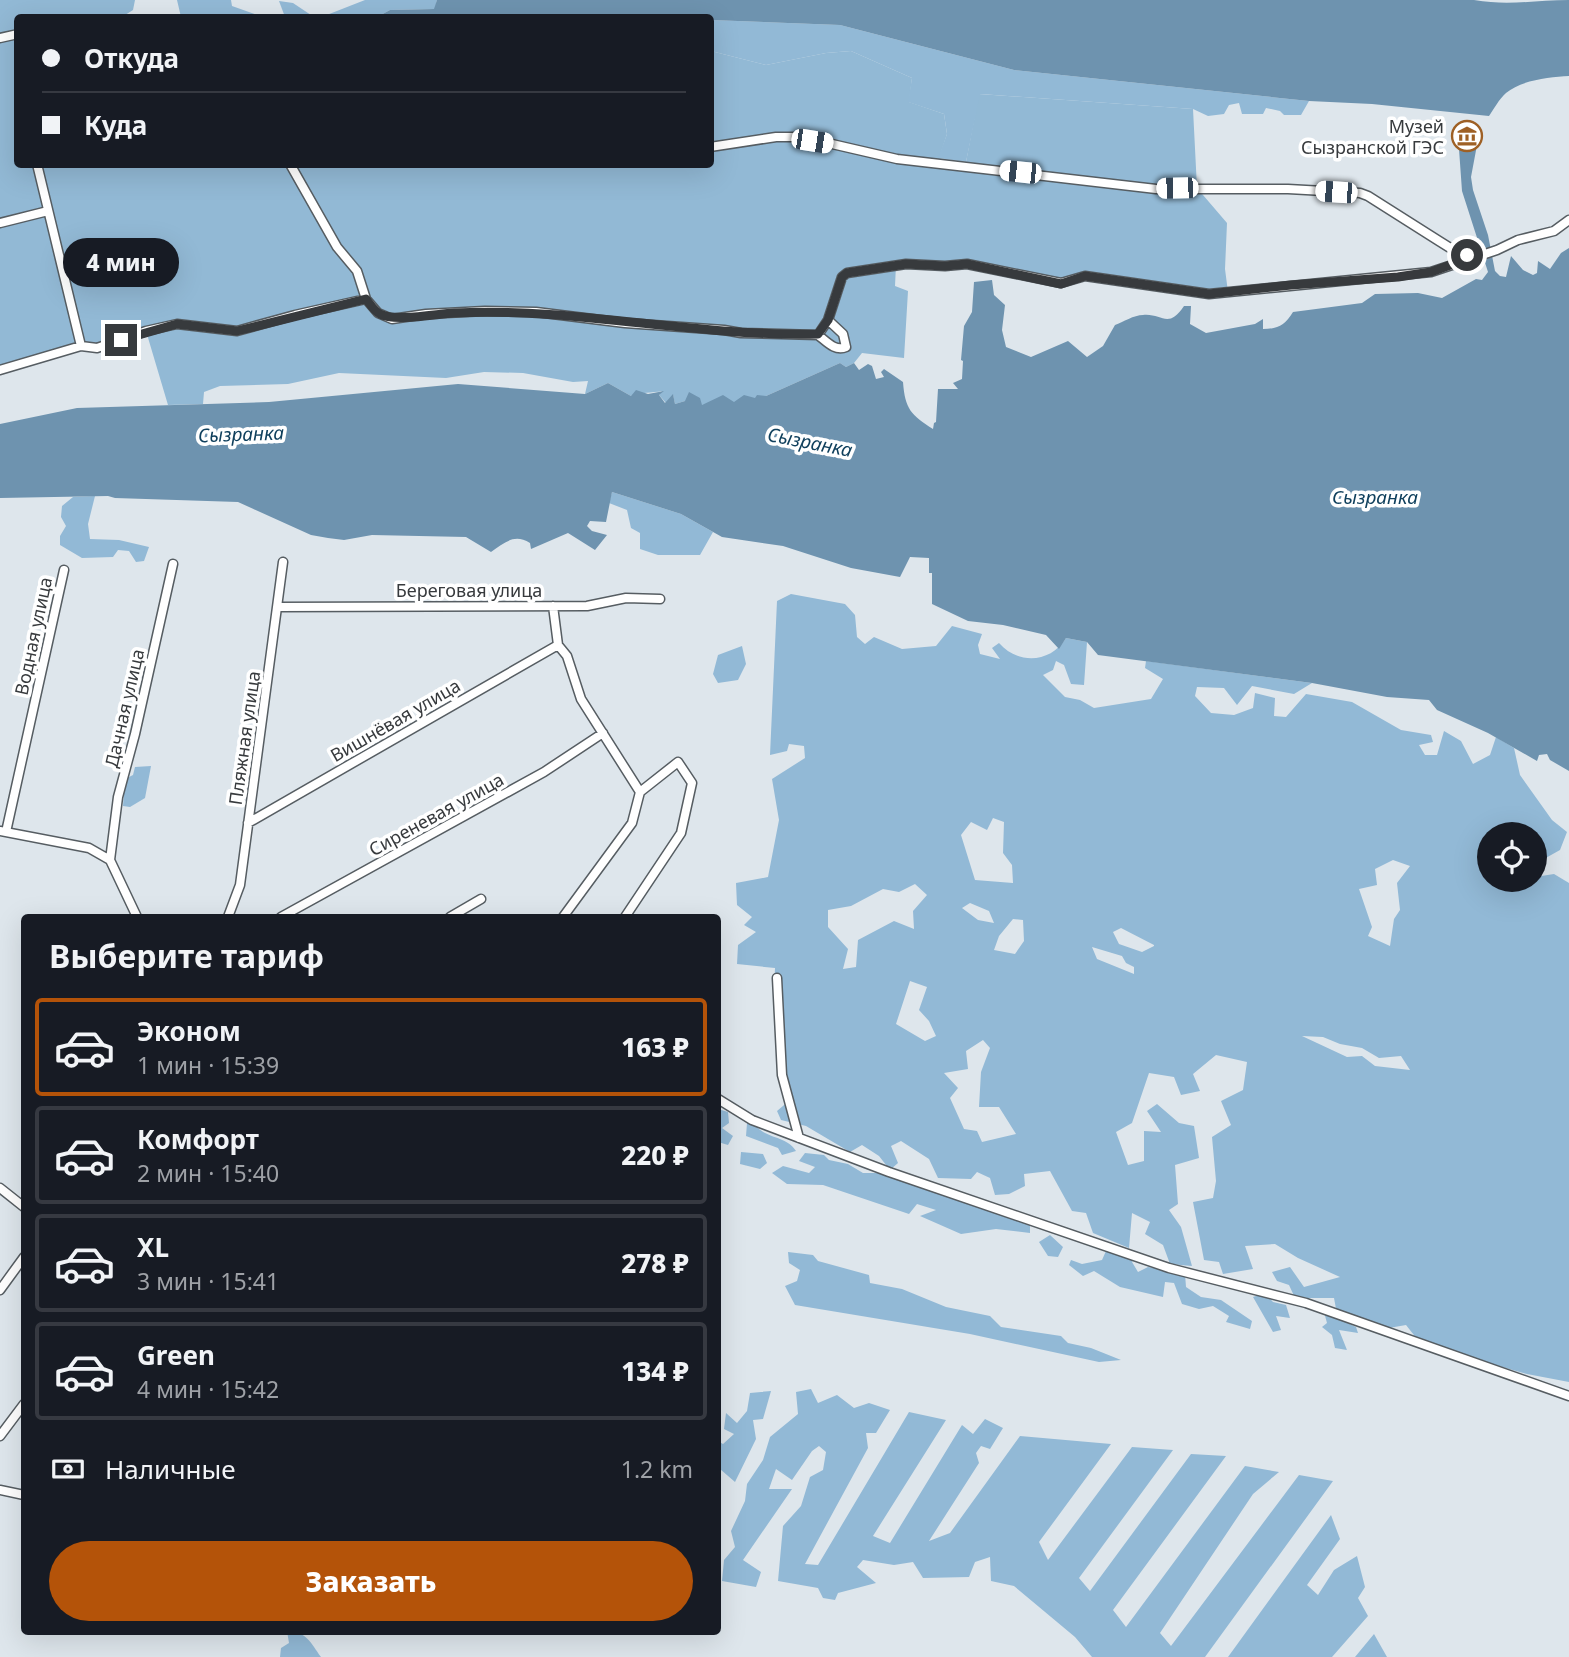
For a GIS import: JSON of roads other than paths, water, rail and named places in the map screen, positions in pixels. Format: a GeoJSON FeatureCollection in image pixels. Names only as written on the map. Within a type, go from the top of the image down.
{"type":"FeatureCollection","features":[{"type":"Feature","properties":{"kind":"street"},"geometry":{"type":"LineString","coordinates":[[714,146],[792,137],[897,159],[1156,189],[1287,188],[1360,193],[1455,251],[1477,256]]}},
{"type":"Feature","properties":{"kind":"street"},"geometry":{"type":"LineString","coordinates":[[38,168],[81,345]]}},
{"type":"Feature","properties":{"kind":"street"},"geometry":{"type":"LineString","coordinates":[[292,168],[337,247],[357,271],[366,299],[378,313],[392,319],[426,314],[536,312],[625,323],[724,330],[741,334],[818,334],[835,347],[846,347],[843,334],[828,320]]}},
{"type":"Feature","properties":{"kind":"street"},"geometry":{"type":"LineString","coordinates":[[0,223],[48,211]]}},
{"type":"Feature","properties":{"kind":"street"},"geometry":{"type":"LineString","coordinates":[[818,334],[828,320],[842,277],[847,273],[906,264],[967,264],[1061,284],[1085,276],[1209,294],[1431,272],[1497,250],[1518,240],[1554,231],[1569,220]]}},
{"type":"Feature","properties":{"kind":"street"},"geometry":{"type":"LineString","coordinates":[[0,370],[81,345],[97,348],[146,331],[177,324],[237,331],[366,299]]}},
{"type":"Feature","properties":{"kind":"street","name":"Пляжная улица"},"geometry":{"type":"LineString","coordinates":[[229,914],[240,885],[283,562]]}},
{"type":"Feature","properties":{"kind":"street","name":"Дачная улица"},"geometry":{"type":"LineString","coordinates":[[110,860],[118,797],[173,564]]}},
{"type":"Feature","properties":{"kind":"street","name":"Водная улица"},"geometry":{"type":"LineString","coordinates":[[3,832],[64,570]]}},
{"type":"Feature","properties":{"kind":"street","name":"Береговая улица"},"geometry":{"type":"LineString","coordinates":[[277,607],[587,606],[626,598],[660,600]]}},
{"type":"Feature","properties":{"kind":"street"},"geometry":{"type":"LineString","coordinates":[[553,606],[558,645],[568,656],[581,699],[640,792]]}},
{"type":"Feature","properties":{"kind":"street","name":"Вишнёвая улица"},"geometry":{"type":"LineString","coordinates":[[248,823],[558,645]]}},
{"type":"Feature","properties":{"kind":"street","name":"Сиреневая улица"},"geometry":{"type":"LineString","coordinates":[[286,914],[544,772],[603,733]]}},
{"type":"Feature","properties":{"kind":"street"},"geometry":{"type":"LineString","coordinates":[[565,914],[632,823],[640,792],[678,762],[692,783],[681,833],[627,914]]}},
{"type":"Feature","properties":{"kind":"street"},"geometry":{"type":"LineString","coordinates":[[3,832],[89,848],[110,860],[136,914]]}},
{"type":"Feature","properties":{"kind":"street"},"geometry":{"type":"LineString","coordinates":[[455,914],[481,899]]}},
{"type":"Feature","properties":{"kind":"street"},"geometry":{"type":"LineString","coordinates":[[778,978],[782,1074],[799,1138]]}},
{"type":"Feature","properties":{"kind":"street"},"geometry":{"type":"LineString","coordinates":[[721,1101],[752,1120],[889,1172],[1169,1268],[1306,1303],[1569,1396]]}},
{"type":"Feature","properties":{"kind":"street"},"geometry":{"type":"LineString","coordinates":[[0,1188],[21,1205]]}},
{"type":"Feature","properties":{"kind":"street"},"geometry":{"type":"LineString","coordinates":[[0,1290],[21,1261]]}},
{"type":"Feature","properties":{"kind":"street"},"geometry":{"type":"LineString","coordinates":[[0,1436],[21,1408]]}},
{"type":"Feature","properties":{"kind":"street"},"geometry":{"type":"LineString","coordinates":[[0,1490],[21,1494]]}},
{"type":"Feature","properties":{"kind":"water"},"geometry":{"type":"Polygon","coordinates":[[[437,0],[1474,0],[1510,3],[1569,0],[1569,76],[1536,80],[1512,89],[1501,98],[1489,116],[1372,104],[1309,101],[1014,70],[840,25],[714,20],[714,14],[383,14],[390,10],[434,9],[437,0]]]}},
{"type":"Feature","properties":{"kind":"water","name":"Сызранка"},"geometry":{"type":"Polygon","coordinates":[[[1477,145],[1471,177],[1488,235],[1495,271],[1506,277],[1511,256],[1523,270],[1533,275],[1537,273],[1538,261],[1550,269],[1561,253],[1569,248],[1569,771],[1550,760],[1547,754],[1539,755],[1537,761],[1488,733],[1437,710],[1429,700],[1387,697],[1312,683],[1098,655],[1087,642],[1066,638],[1059,649],[1046,635],[1003,625],[968,621],[932,604],[929,558],[910,557],[900,577],[851,568],[783,546],[722,537],[681,514],[612,492],[606,522],[590,521],[587,526],[592,531],[607,535],[595,550],[568,533],[531,549],[530,543],[514,539],[491,552],[466,537],[372,535],[344,540],[311,535],[238,502],[108,496],[0,498],[0,424],[77,408],[269,402],[458,384],[585,394],[608,383],[631,396],[636,390],[648,394],[664,391],[659,395],[665,403],[673,394],[675,404],[685,401],[689,392],[700,398],[702,405],[723,395],[734,402],[744,395],[755,398],[757,395],[766,396],[840,363],[846,367],[854,363],[859,370],[868,364],[872,366],[876,379],[884,377],[881,372],[884,369],[903,382],[905,399],[911,410],[919,420],[933,429],[936,422],[938,389],[958,389],[953,383],[962,379],[964,326],[972,312],[974,282],[992,280],[994,295],[1005,305],[1002,330],[1006,347],[1031,357],[1068,341],[1087,357],[1103,346],[1115,325],[1140,315],[1169,319],[1184,306],[1191,306],[1190,324],[1206,333],[1255,324],[1263,319],[1263,329],[1268,329],[1281,325],[1293,312],[1362,303],[1375,294],[1418,293],[1442,298],[1476,279],[1482,280],[1488,272],[1462,191],[1459,149],[1477,145]]]}},
{"type":"Feature","properties":{"kind":"place","name":"Музей Сызранской ГЭС"},"geometry":{"type":"Point","coordinates":[1467,136]}}]}
